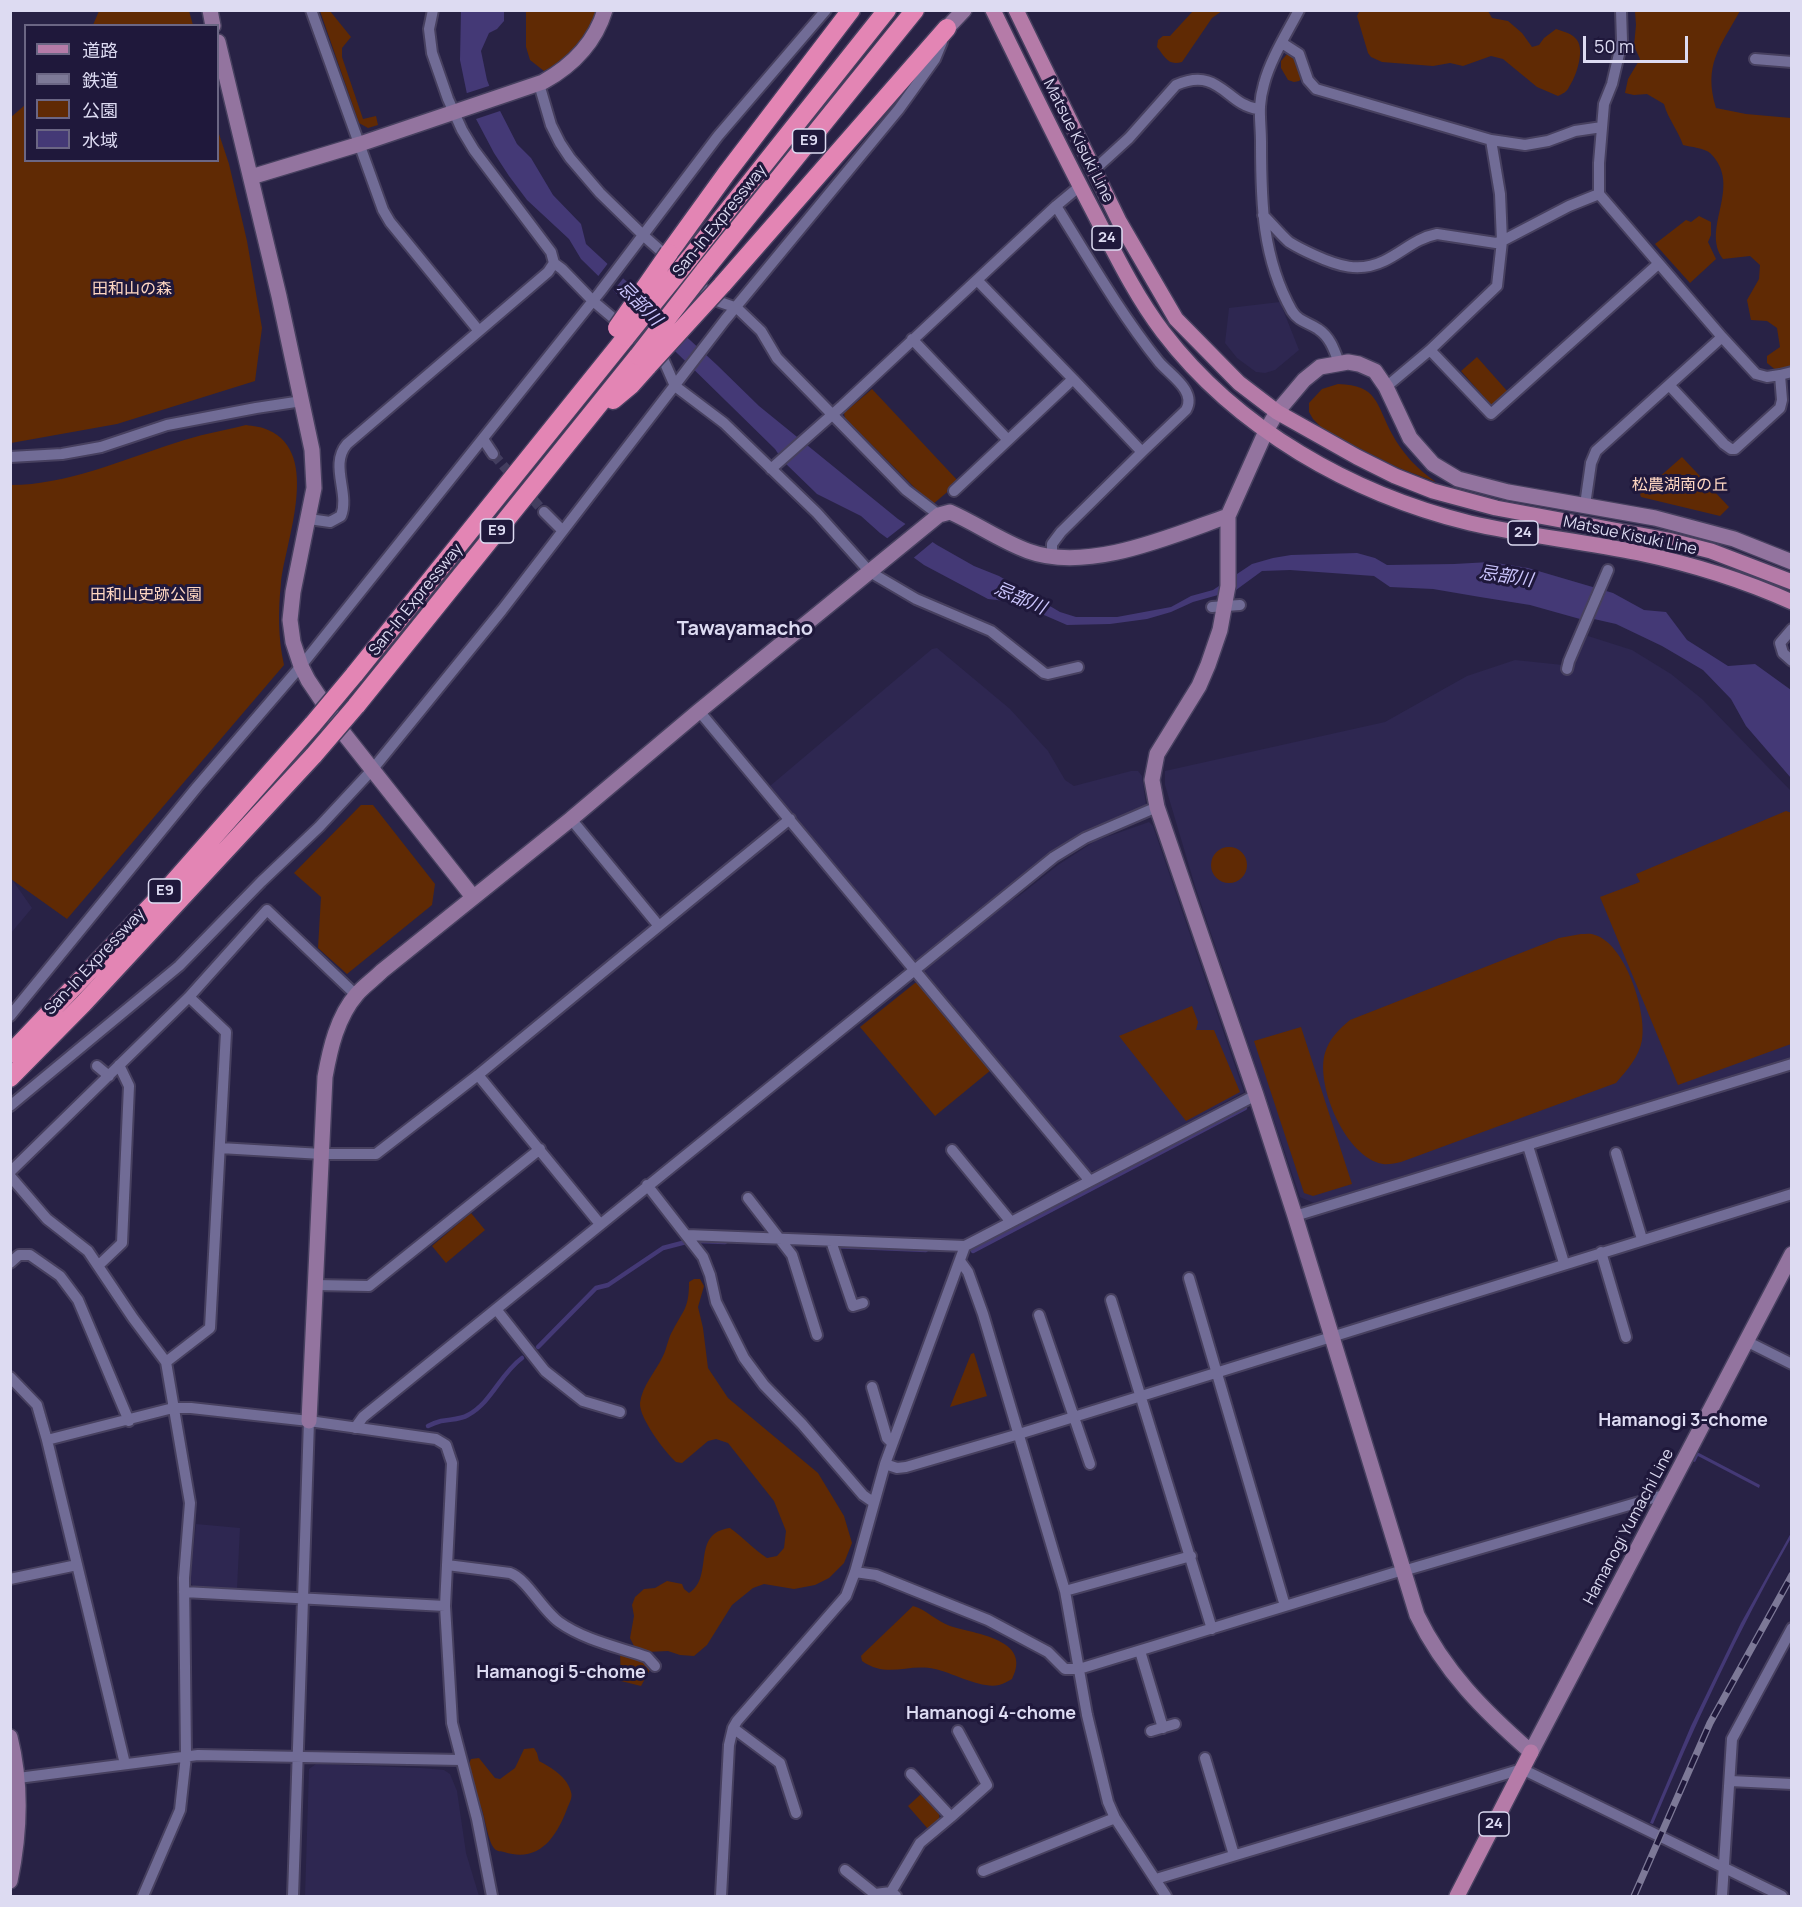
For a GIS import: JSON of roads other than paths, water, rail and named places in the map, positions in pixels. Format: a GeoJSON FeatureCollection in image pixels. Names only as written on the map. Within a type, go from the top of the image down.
{"type":"FeatureCollection","features":[{"type":"Feature","properties":{"kind":"highway"},"geometry":{"type":"LineString","coordinates":[[621,332],[669,253],[851,10]]}},
{"type":"Feature","properties":{"kind":"highway","name":"San-In Expressway"},"geometry":{"type":"LineString","coordinates":[[10,1054],[171,885],[314,724],[537,449],[621,332],[689,259],[887,10]]}},
{"type":"Feature","properties":{"kind":"highway","name":"San-In Expressway"},"geometry":{"type":"LineString","coordinates":[[10,1078],[83,1004],[314,755],[356,706],[588,419],[643,361],[704,271],[915,10]]}},
{"type":"Feature","properties":{"kind":"highway"},"geometry":{"type":"LineString","coordinates":[[643,361],[722,285],[947,28]]}},
{"type":"Feature","properties":{"kind":"main road","name":"Matsue Kisuki Line"},"geometry":{"type":"LineString","coordinates":[[993,10],[1080,186],[1143,304],[1195,371],[1218,393],[1266,431],[1352,481],[1426,511],[1471,523],[1627,551],[1680,563],[1735,579],[1791,602]]}},
{"type":"Feature","properties":{"kind":"main road","name":"Matsue Kisuki Line"},"geometry":{"type":"LineString","coordinates":[[1016,10],[1119,221],[1176,319],[1239,383],[1277,412],[1376,467],[1433,491],[1496,508],[1668,540],[1711,551],[1791,582]]}},
{"type":"Feature","properties":{"kind":"main road","name":"24"},"geometry":{"type":"LineString","coordinates":[[1457,1896],[1531,1752]]}},
{"type":"Feature","properties":{"kind":"street"},"geometry":{"type":"LineString","coordinates":[[311,10],[377,196],[390,222],[479,331]]}},
{"type":"Feature","properties":{"kind":"street"},"geometry":{"type":"LineString","coordinates":[[433,10],[429,40],[435,66],[458,110],[462,130],[474,150],[551,252],[554,263],[592,301],[664,361],[675,386],[724,423],[774,467],[817,513],[876,567],[916,599],[991,631],[1044,673],[1078,667]]}},
{"type":"Feature","properties":{"kind":"street"},"geometry":{"type":"LineString","coordinates":[[251,177],[360,144],[535,86],[557,74],[586,48],[605,10]]}},
{"type":"Feature","properties":{"kind":"street"},"geometry":{"type":"LineString","coordinates":[[10,1016],[56,963],[197,787],[301,666],[600,292],[718,136],[826,10]]}},
{"type":"Feature","properties":{"kind":"street"},"geometry":{"type":"LineString","coordinates":[[10,1106],[179,966],[261,882],[319,827],[372,770],[502,610],[725,320],[899,109],[934,59],[947,28],[964,10]]}},
{"type":"Feature","properties":{"kind":"street"},"geometry":{"type":"LineString","coordinates":[[1299,10],[1264,81],[1258,109],[1261,134],[1263,215],[1267,248],[1289,304],[1301,321],[1317,328],[1330,340],[1339,363]]}},
{"type":"Feature","properties":{"kind":"street"},"geometry":{"type":"LineString","coordinates":[[1621,10],[1622,40],[1612,84],[1604,104],[1599,194],[1658,265],[1756,374],[1767,377],[1791,372]]}},
{"type":"Feature","properties":{"kind":"street"},"geometry":{"type":"LineString","coordinates":[[1282,43],[1299,54],[1308,80],[1316,89],[1491,140],[1525,145],[1548,141],[1575,131],[1602,127]]}},
{"type":"Feature","properties":{"kind":"street"},"geometry":{"type":"LineString","coordinates":[[219,46],[302,401],[315,469],[309,519],[293,592],[290,620],[293,642],[301,666],[345,735],[473,897]]}},
{"type":"Feature","properties":{"kind":"street"},"geometry":{"type":"LineString","coordinates":[[1755,59],[1791,62]]}},
{"type":"Feature","properties":{"kind":"street"},"geometry":{"type":"LineString","coordinates":[[1094,170],[1129,138],[1176,85],[1186,81],[1202,79],[1217,85],[1251,108],[1258,109]]}},
{"type":"Feature","properties":{"kind":"street"},"geometry":{"type":"LineString","coordinates":[[535,86],[551,125],[570,158],[641,239],[717,301],[737,308],[761,331],[777,358],[830,417],[935,518]]}},
{"type":"Feature","properties":{"kind":"street"},"geometry":{"type":"LineString","coordinates":[[1386,387],[1431,350],[1497,286],[1502,241],[1499,186],[1491,140]]}},
{"type":"Feature","properties":{"kind":"street"},"geometry":{"type":"LineString","coordinates":[[774,467],[1080,186]]}},
{"type":"Feature","properties":{"kind":"street"},"geometry":{"type":"LineString","coordinates":[[1263,215],[1289,241],[1301,249],[1338,266],[1350,268],[1376,264],[1419,239],[1437,234],[1496,243],[1569,206],[1599,194]]}},
{"type":"Feature","properties":{"kind":"street"},"geometry":{"type":"LineString","coordinates":[[1052,556],[1052,544],[1061,532],[1189,406],[1189,396],[1186,390],[1161,364],[1123,313],[1056,207]]}},
{"type":"Feature","properties":{"kind":"street"},"geometry":{"type":"LineString","coordinates":[[309,519],[330,522],[341,516],[344,508],[339,461],[342,450],[347,444],[548,272],[554,263]]}},
{"type":"Feature","properties":{"kind":"street"},"geometry":{"type":"LineString","coordinates":[[1431,350],[1491,414],[1658,265]]}},
{"type":"Feature","properties":{"kind":"street"},"geometry":{"type":"LineString","coordinates":[[977,279],[1142,452]]}},
{"type":"Feature","properties":{"kind":"street"},"geometry":{"type":"LineString","coordinates":[[1585,506],[1591,463],[1596,451],[1722,338]]}},
{"type":"Feature","properties":{"kind":"street"},"geometry":{"type":"LineString","coordinates":[[912,339],[1008,440]]}},
{"type":"Feature","properties":{"kind":"street"},"geometry":{"type":"LineString","coordinates":[[1531,1752],[1482,1707],[1447,1667],[1417,1615],[1295,1216],[1157,807],[1152,780],[1157,754],[1203,675],[1213,651],[1226,604],[1228,516],[1266,431],[1277,412],[1312,373],[1320,368],[1339,363],[1359,364],[1375,371],[1386,387],[1410,438],[1432,464],[1458,479],[1508,492],[1688,526],[1734,539],[1791,562]]}},
{"type":"Feature","properties":{"kind":"street"},"geometry":{"type":"LineString","coordinates":[[1670,386],[1727,447],[1735,449],[1780,408],[1782,400],[1780,375]]}},
{"type":"Feature","properties":{"kind":"street"},"geometry":{"type":"LineString","coordinates":[[954,490],[1073,379]]}},
{"type":"Feature","properties":{"kind":"street"},"geometry":{"type":"LineString","coordinates":[[10,457],[62,454],[101,447],[167,426],[302,401]]}},
{"type":"Feature","properties":{"kind":"street"},"geometry":{"type":"LineString","coordinates":[[483,440],[493,454]]}},
{"type":"Feature","properties":{"kind":"street"},"geometry":{"type":"LineString","coordinates":[[544,512],[562,530]]}},
{"type":"Feature","properties":{"kind":"street"},"geometry":{"type":"LineString","coordinates":[[293,1896],[309,1421],[325,1077],[329,1053],[341,1020],[356,994],[935,518],[950,512],[1000,539],[1031,552],[1085,558],[1114,553],[1228,516]]}},
{"type":"Feature","properties":{"kind":"street"},"geometry":{"type":"LineString","coordinates":[[1567,669],[1608,570]]}},
{"type":"Feature","properties":{"kind":"street"},"geometry":{"type":"LineString","coordinates":[[1791,629],[1780,643],[1782,653],[1791,661]]}},
{"type":"Feature","properties":{"kind":"street"},"geometry":{"type":"LineString","coordinates":[[699,711],[1090,1181]]}},
{"type":"Feature","properties":{"kind":"street"},"geometry":{"type":"LineString","coordinates":[[356,1428],[363,1417],[1054,857],[1085,838],[1157,807]]}},
{"type":"Feature","properties":{"kind":"street"},"geometry":{"type":"LineString","coordinates":[[571,819],[659,926]]}},
{"type":"Feature","properties":{"kind":"street"},"geometry":{"type":"LineString","coordinates":[[220,1148],[322,1154],[376,1154],[478,1075],[790,819]]}},
{"type":"Feature","properties":{"kind":"street"},"geometry":{"type":"LineString","coordinates":[[143,1896],[180,1810],[186,1756],[184,1592],[190,1503],[166,1362],[133,1318],[99,1265],[81,1243],[47,1219],[10,1174],[189,997],[267,910],[356,994]]}},
{"type":"Feature","properties":{"kind":"street"},"geometry":{"type":"LineString","coordinates":[[166,1362],[210,1328],[226,1032],[189,997]]}},
{"type":"Feature","properties":{"kind":"street"},"geometry":{"type":"LineString","coordinates":[[1295,1216],[1791,1064]]}},
{"type":"Feature","properties":{"kind":"street"},"geometry":{"type":"LineString","coordinates":[[99,1265],[122,1243],[129,1086],[120,1065]]}},
{"type":"Feature","properties":{"kind":"street"},"geometry":{"type":"LineString","coordinates":[[97,1066],[109,1076]]}},
{"type":"Feature","properties":{"kind":"street"},"geometry":{"type":"LineString","coordinates":[[478,1075],[600,1224]]}},
{"type":"Feature","properties":{"kind":"street"},"geometry":{"type":"LineString","coordinates":[[687,1235],[833,1245],[965,1246],[1256,1095]]}},
{"type":"Feature","properties":{"kind":"street"},"geometry":{"type":"LineString","coordinates":[[1528,1146],[1564,1263]]}},
{"type":"Feature","properties":{"kind":"street"},"geometry":{"type":"LineString","coordinates":[[315,1285],[369,1286],[540,1149]]}},
{"type":"Feature","properties":{"kind":"street"},"geometry":{"type":"LineString","coordinates":[[952,1150],[1011,1222]]}},
{"type":"Feature","properties":{"kind":"street"},"geometry":{"type":"LineString","coordinates":[[1616,1153],[1642,1239]]}},
{"type":"Feature","properties":{"kind":"street"},"geometry":{"type":"LineString","coordinates":[[647,1185],[687,1235],[708,1266],[716,1302],[744,1358],[764,1385],[802,1424],[863,1495],[873,1502]]}},
{"type":"Feature","properties":{"kind":"street"},"geometry":{"type":"LineString","coordinates":[[885,1464],[897,1468],[906,1467],[1019,1434],[1791,1194]]}},
{"type":"Feature","properties":{"kind":"street"},"geometry":{"type":"LineString","coordinates":[[748,1198],[792,1255],[817,1335]]}},
{"type":"Feature","properties":{"kind":"street"},"geometry":{"type":"LineString","coordinates":[[833,1245],[858,1305],[841,1310]]}},
{"type":"Feature","properties":{"kind":"street"},"geometry":{"type":"LineString","coordinates":[[721,1896],[729,1745],[733,1728],[756,1697],[846,1596],[892,1443],[965,1246]]}},
{"type":"Feature","properties":{"kind":"street"},"geometry":{"type":"LineString","coordinates":[[1602,1252],[1626,1337]]}},
{"type":"Feature","properties":{"kind":"street","name":"Hamanogi Yumachi Line"},"geometry":{"type":"LineString","coordinates":[[1531,1752],[1791,1254]]}},
{"type":"Feature","properties":{"kind":"street"},"geometry":{"type":"LineString","coordinates":[[10,1263],[20,1255],[30,1256],[60,1276],[78,1300],[129,1420]]}},
{"type":"Feature","properties":{"kind":"street"},"geometry":{"type":"LineString","coordinates":[[960,1261],[968,1272],[983,1314],[1065,1591],[1087,1715],[1108,1802],[1115,1818],[1166,1896]]}},
{"type":"Feature","properties":{"kind":"street"},"geometry":{"type":"LineString","coordinates":[[1189,1278],[1285,1606]]}},
{"type":"Feature","properties":{"kind":"street"},"geometry":{"type":"LineString","coordinates":[[1112,1300],[1212,1629]]}},
{"type":"Feature","properties":{"kind":"street"},"geometry":{"type":"LineString","coordinates":[[496,1310],[545,1371],[583,1401],[620,1412]]}},
{"type":"Feature","properties":{"kind":"street"},"geometry":{"type":"LineString","coordinates":[[1039,1315],[1090,1464]]}},
{"type":"Feature","properties":{"kind":"street"},"geometry":{"type":"LineString","coordinates":[[1746,1341],[1791,1364]]}},
{"type":"Feature","properties":{"kind":"street"},"geometry":{"type":"LineString","coordinates":[[10,1377],[37,1405],[125,1764]]}},
{"type":"Feature","properties":{"kind":"street"},"geometry":{"type":"LineString","coordinates":[[872,1387],[887,1438],[892,1443]]}},
{"type":"Feature","properties":{"kind":"street"},"geometry":{"type":"LineString","coordinates":[[47,1440],[173,1408],[191,1408],[309,1421],[436,1439],[446,1445],[452,1463],[445,1606],[452,1724],[477,1819],[492,1896]]}},
{"type":"Feature","properties":{"kind":"street"},"geometry":{"type":"LineString","coordinates":[[855,1572],[876,1575],[988,1620],[1048,1652],[1065,1669],[1080,1669],[1403,1570],[1667,1494]]}},
{"type":"Feature","properties":{"kind":"street"},"geometry":{"type":"LineString","coordinates":[[1065,1591],[1191,1556]]}},
{"type":"Feature","properties":{"kind":"street"},"geometry":{"type":"LineString","coordinates":[[10,1579],[76,1565]]}},
{"type":"Feature","properties":{"kind":"street"},"geometry":{"type":"LineString","coordinates":[[447,1565],[510,1572],[518,1575],[544,1609],[559,1622],[574,1631],[647,1657],[655,1666]]}},
{"type":"Feature","properties":{"kind":"street"},"geometry":{"type":"LineString","coordinates":[[184,1592],[445,1606]]}},
{"type":"Feature","properties":{"kind":"street"},"geometry":{"type":"LineString","coordinates":[[1722,1896],[1732,1739],[1791,1628]]}},
{"type":"Feature","properties":{"kind":"street"},"geometry":{"type":"LineString","coordinates":[[1140,1651],[1163,1728]]}},
{"type":"Feature","properties":{"kind":"street"},"geometry":{"type":"LineString","coordinates":[[1151,1731],[1175,1724]]}},
{"type":"Feature","properties":{"kind":"street"},"geometry":{"type":"LineString","coordinates":[[733,1728],[780,1763],[796,1813]]}},
{"type":"Feature","properties":{"kind":"street"},"geometry":{"type":"LineString","coordinates":[[845,1869],[875,1894],[893,1894],[920,1843],[987,1785],[958,1731]]}},
{"type":"Feature","properties":{"kind":"street"},"geometry":{"type":"LineString","coordinates":[[10,1737],[18,1778],[18,1842],[10,1881]]}},
{"type":"Feature","properties":{"kind":"street"},"geometry":{"type":"LineString","coordinates":[[18,1778],[186,1756],[461,1760]]}},
{"type":"Feature","properties":{"kind":"street"},"geometry":{"type":"LineString","coordinates":[[1205,1758],[1234,1855]]}},
{"type":"Feature","properties":{"kind":"street"},"geometry":{"type":"LineString","coordinates":[[1156,1878],[1522,1769],[1659,1838],[1782,1896]]}},
{"type":"Feature","properties":{"kind":"street"},"geometry":{"type":"LineString","coordinates":[[911,1774],[951,1817]]}},
{"type":"Feature","properties":{"kind":"street"},"geometry":{"type":"LineString","coordinates":[[1730,1781],[1791,1784]]}},
{"type":"Feature","properties":{"kind":"street"},"geometry":{"type":"LineString","coordinates":[[983,1871],[1115,1818]]}},
{"type":"Feature","properties":{"kind":"water","name":"忌部川"},"geometry":{"type":"Polygon","coordinates":[[[461,11],[504,11],[504,21],[497,29],[489,33],[481,51],[487,80],[517,144],[531,158],[553,195],[581,224],[586,244],[759,406],[898,519],[937,545],[974,566],[999,576],[1060,612],[1076,617],[1117,617],[1171,607],[1191,596],[1213,590],[1252,564],[1291,555],[1357,553],[1375,558],[1387,565],[1490,562],[1528,568],[1613,593],[1644,610],[1666,612],[1687,640],[1728,666],[1755,664],[1791,690],[1791,778],[1746,726],[1731,699],[1703,670],[1662,646],[1616,624],[1594,619],[1580,619],[1530,605],[1433,589],[1390,587],[1374,576],[1290,570],[1262,571],[1236,590],[1193,602],[1147,619],[1110,624],[1067,625],[1014,602],[988,599],[924,565],[861,516],[817,494],[783,461],[775,449],[581,259],[569,239],[527,200],[494,153],[468,99],[460,60],[461,11]]]}},
{"type":"Feature","properties":{"kind":"water"},"geometry":{"type":"Polygon","coordinates":[[[1697,1452],[1760,1485],[1759,1488],[1698,1456],[1695,1462],[1692,1461],[1697,1452]]]}},
{"type":"Feature","properties":{"kind":"water"},"geometry":{"type":"Polygon","coordinates":[[[1791,1533],[1791,1538],[1718,1679],[1653,1824],[1650,1823],[1691,1726],[1741,1623],[1791,1533]]]}},
{"type":"Feature","properties":{"kind":"waterway"},"geometry":{"type":"LineString","coordinates":[[973,1251],[1245,1108]]}},
{"type":"Feature","properties":{"kind":"waterway"},"geometry":{"type":"LineString","coordinates":[[698,1241],[725,1242]]}},
{"type":"Feature","properties":{"kind":"waterway"},"geometry":{"type":"LineString","coordinates":[[538,1347],[596,1288],[608,1285],[663,1248],[686,1242]]}},
{"type":"Feature","properties":{"kind":"waterway"},"geometry":{"type":"LineString","coordinates":[[832,1246],[926,1250]]}},
{"type":"Feature","properties":{"kind":"waterway"},"geometry":{"type":"LineString","coordinates":[[428,1426],[468,1415],[483,1403],[522,1358]]}},
{"type":"Feature","properties":{"kind":"tunnel"},"geometry":{"type":"LineString","coordinates":[[493,454],[544,512]]}},
{"type":"Feature","properties":{"kind":"railway"},"geometry":{"type":"LineString","coordinates":[[1634,1896],[1710,1723],[1792,1575]]}},
{"type":"Feature","properties":{"kind":"district","name":"Tawayamacho"},"geometry":{"type":"Point","coordinates":[745,629]}},
{"type":"Feature","properties":{"kind":"district","name":"Hamanogi 3-chome"},"geometry":{"type":"Point","coordinates":[1683,1421]}},
{"type":"Feature","properties":{"kind":"district","name":"Hamanogi 5-chome"},"geometry":{"type":"Point","coordinates":[561,1673]}},
{"type":"Feature","properties":{"kind":"district","name":"Hamanogi 4-chome"},"geometry":{"type":"Point","coordinates":[991,1714]}},
{"type":"Feature","properties":{"kind":"park label","name":"田和山の森"},"geometry":{"type":"Point","coordinates":[132,290]}},
{"type":"Feature","properties":{"kind":"park label","name":"松農湖南の丘"},"geometry":{"type":"Point","coordinates":[1680,486]}},
{"type":"Feature","properties":{"kind":"park label","name":"田和山史跡公園"},"geometry":{"type":"Point","coordinates":[146,596]}}]}
